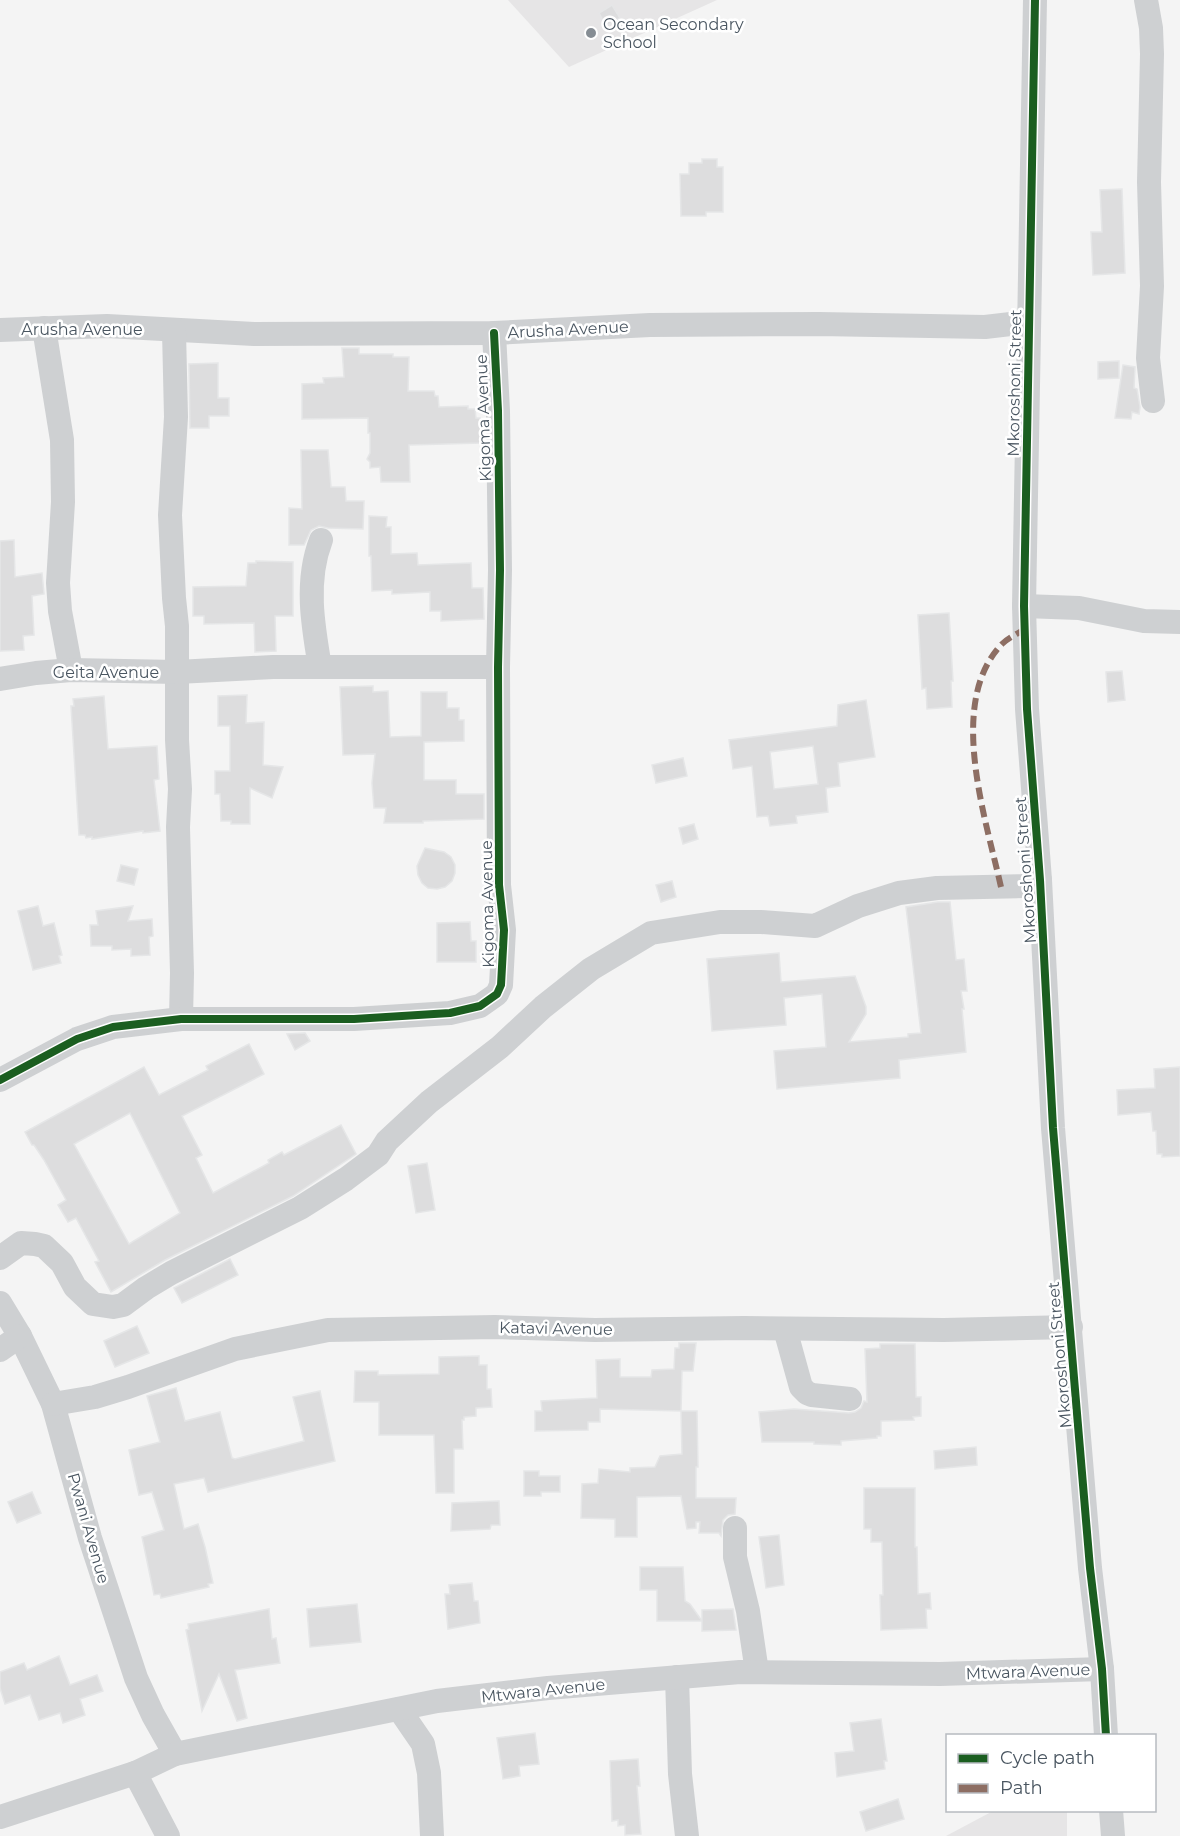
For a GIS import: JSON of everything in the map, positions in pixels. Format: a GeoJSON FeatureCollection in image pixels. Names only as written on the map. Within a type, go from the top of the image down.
{"type":"FeatureCollection","features":[{"type":"Feature","properties":{"kind":"street","name":"Mkoroshoni Street"},"geometry":{"type":"LineString","coordinates":[[1035,0],[1024,606],[1027,709],[1040,880],[1053,1128],[1090,1568],[1107,1734]]}},
{"type":"Feature","properties":{"kind":"street"},"geometry":{"type":"LineString","coordinates":[[1146,0],[1151,28],[1152,54],[1149,182],[1152,286],[1148,358],[1153,401]]}},
{"type":"Feature","properties":{"kind":"street","name":"Arusha Avenue"},"geometry":{"type":"LineString","coordinates":[[0,330],[107,326],[254,334],[494,333],[650,325],[819,324],[985,327],[1028,322]]}},
{"type":"Feature","properties":{"kind":"street"},"geometry":{"type":"LineString","coordinates":[[44,328],[62,440],[63,501],[58,583],[60,611],[71,670]]}},
{"type":"Feature","properties":{"kind":"street"},"geometry":{"type":"LineString","coordinates":[[174,331],[176,417],[170,516],[177,626],[181,1019]]}},
{"type":"Feature","properties":{"kind":"street","name":"Kigoma Avenue"},"geometry":{"type":"LineString","coordinates":[[0,1080],[77,1039],[113,1028],[181,1019],[354,1019],[450,1013],[480,1006],[497,994],[501,985],[504,950],[500,885],[498,667],[500,570],[498,411],[494,333]]}},
{"type":"Feature","properties":{"kind":"street"},"geometry":{"type":"LineString","coordinates":[[320,668],[315,640],[311,581],[313,563],[321,540]]}},
{"type":"Feature","properties":{"kind":"street"},"geometry":{"type":"LineString","coordinates":[[1024,606],[1079,608],[1144,621],[1180,622]]}},
{"type":"Feature","properties":{"kind":"street","name":"Geita Avenue"},"geometry":{"type":"LineString","coordinates":[[0,679],[71,670],[177,672],[273,667],[498,667]]}},
{"type":"Feature","properties":{"kind":"street"},"geometry":{"type":"LineString","coordinates":[[0,1258],[21,1243],[44,1246],[62,1263],[75,1287],[93,1304],[113,1307],[123,1305],[171,1273],[300,1208],[346,1179],[378,1155],[387,1141],[429,1102],[500,1047],[543,1007],[591,969],[651,933],[720,922],[815,926],[858,906],[899,893],[959,887],[1024,886],[1040,880]]}},
{"type":"Feature","properties":{"kind":"street","name":"Pwani Avenue"},"geometry":{"type":"LineString","coordinates":[[0,1303],[20,1336],[53,1404],[90,1538],[136,1678],[175,1754]]}},
{"type":"Feature","properties":{"kind":"street","name":"Katavi Avenue"},"geometry":{"type":"LineString","coordinates":[[53,1404],[128,1388],[235,1348],[328,1330],[495,1327],[595,1330],[744,1328],[944,1330],[1071,1327]]}},
{"type":"Feature","properties":{"kind":"street"},"geometry":{"type":"LineString","coordinates":[[785,1329],[801,1387],[812,1395],[850,1399]]}},
{"type":"Feature","properties":{"kind":"street"},"geometry":{"type":"LineString","coordinates":[[0,1350],[20,1336]]}},
{"type":"Feature","properties":{"kind":"street"},"geometry":{"type":"LineString","coordinates":[[735,1528],[735,1557],[748,1611],[757,1672]]}},
{"type":"Feature","properties":{"kind":"street","name":"Mtwara Avenue"},"geometry":{"type":"LineString","coordinates":[[0,1817],[135,1773],[175,1754],[437,1701],[537,1689],[757,1672],[940,1674],[1102,1669]]}},
{"type":"Feature","properties":{"kind":"street"},"geometry":{"type":"LineString","coordinates":[[677,1677],[680,1774],[687,1836]]}},
{"type":"Feature","properties":{"kind":"street"},"geometry":{"type":"LineString","coordinates":[[399,1709],[423,1744],[429,1773],[432,1836]]}},
{"type":"Feature","properties":{"kind":"street"},"geometry":{"type":"LineString","coordinates":[[135,1773],[168,1836]]}},
{"type":"Feature","properties":{"kind":"street"},"geometry":{"type":"LineString","coordinates":[[1111,1812],[1113,1836]]}},
{"type":"Feature","properties":{"kind":"shaded area","name":"Ocean Secondary School"},"geometry":{"type":"Polygon","coordinates":[[[508,0],[717,0],[569,67],[508,0]]]}},
{"type":"Feature","properties":{"kind":"shaded area"},"geometry":{"type":"Polygon","coordinates":[[[991,1812],[1067,1812],[1067,1836],[946,1836],[991,1812]]]}},
{"type":"Feature","properties":{"kind":"building"},"geometry":{"type":"Polygon","coordinates":[[[612,5],[620,18],[606,26],[599,13],[612,5]]]}},
{"type":"Feature","properties":{"kind":"building"},"geometry":{"type":"Polygon","coordinates":[[[702,159],[717,159],[717,167],[723,167],[723,212],[706,212],[706,216],[681,216],[680,174],[689,174],[689,163],[702,163],[702,159]]]}},
{"type":"Feature","properties":{"kind":"building"},"geometry":{"type":"Polygon","coordinates":[[[1122,189],[1125,273],[1093,275],[1091,232],[1102,232],[1100,190],[1122,189]]]}},
{"type":"Feature","properties":{"kind":"building"},"geometry":{"type":"Polygon","coordinates":[[[342,348],[359,348],[359,354],[393,354],[393,357],[409,357],[408,391],[434,391],[435,396],[438,396],[439,407],[468,406],[468,409],[475,409],[476,418],[480,418],[481,443],[409,445],[410,482],[381,482],[380,467],[370,468],[370,462],[367,459],[370,453],[368,418],[302,419],[302,384],[324,383],[323,378],[344,377],[342,348]]]}},
{"type":"Feature","properties":{"kind":"building"},"geometry":{"type":"Polygon","coordinates":[[[1119,361],[1119,378],[1098,379],[1098,362],[1119,361]]]}},
{"type":"Feature","properties":{"kind":"building"},"geometry":{"type":"Polygon","coordinates":[[[218,363],[218,398],[229,398],[229,416],[209,416],[209,428],[190,428],[189,364],[218,363]]]}},
{"type":"Feature","properties":{"kind":"building"},"geometry":{"type":"Polygon","coordinates":[[[1123,365],[1135,367],[1134,388],[1137,389],[1140,407],[1139,414],[1132,412],[1131,419],[1115,418],[1123,365]]]}},
{"type":"Feature","properties":{"kind":"building"},"geometry":{"type":"Polygon","coordinates":[[[301,450],[328,450],[331,487],[345,487],[346,501],[364,501],[363,529],[319,526],[311,530],[304,545],[289,545],[289,508],[302,509],[301,450]]]}},
{"type":"Feature","properties":{"kind":"building"},"geometry":{"type":"Polygon","coordinates":[[[369,516],[387,517],[386,527],[391,527],[391,554],[417,553],[418,565],[471,563],[472,588],[483,588],[484,619],[441,621],[441,611],[430,611],[430,592],[392,594],[392,590],[372,591],[369,516]]]}},
{"type":"Feature","properties":{"kind":"building"},"geometry":{"type":"Polygon","coordinates":[[[14,540],[15,577],[42,573],[44,594],[32,596],[34,635],[23,636],[24,650],[0,651],[0,541],[14,540]]]}},
{"type":"Feature","properties":{"kind":"building"},"geometry":{"type":"Polygon","coordinates":[[[256,561],[293,562],[293,616],[275,616],[276,651],[255,652],[254,623],[204,624],[204,616],[193,616],[193,587],[246,586],[248,563],[256,563],[256,561]]]}},
{"type":"Feature","properties":{"kind":"building"},"geometry":{"type":"Polygon","coordinates":[[[949,613],[953,681],[951,681],[952,707],[927,709],[926,688],[922,689],[918,615],[949,613]]]}},
{"type":"Feature","properties":{"kind":"building"},"geometry":{"type":"Polygon","coordinates":[[[1122,671],[1125,700],[1108,702],[1106,672],[1122,671]]]}},
{"type":"Feature","properties":{"kind":"building"},"geometry":{"type":"Polygon","coordinates":[[[373,686],[373,692],[388,691],[390,737],[421,736],[421,692],[447,692],[447,708],[459,708],[459,720],[464,720],[464,741],[424,742],[424,780],[456,780],[456,794],[484,794],[484,819],[384,823],[386,808],[374,808],[372,783],[375,754],[343,755],[340,687],[373,686]]]}},
{"type":"Feature","properties":{"kind":"building"},"geometry":{"type":"Polygon","coordinates":[[[247,695],[246,723],[264,722],[263,765],[283,767],[272,798],[250,788],[250,824],[231,824],[231,821],[221,821],[220,794],[215,794],[215,771],[230,771],[230,726],[218,726],[218,696],[247,695]]]}},
{"type":"Feature","properties":{"kind":"building"},"geometry":{"type":"Polygon","coordinates":[[[104,696],[108,749],[157,746],[159,779],[154,780],[160,831],[143,833],[143,831],[92,839],[92,837],[86,838],[85,835],[79,835],[71,706],[74,706],[73,699],[104,696]]]}},
{"type":"Feature","properties":{"kind":"building"},"geometry":{"type":"Polygon","coordinates":[[[866,700],[875,757],[838,763],[840,786],[826,788],[828,812],[796,816],[797,823],[770,826],[768,816],[757,817],[752,766],[733,769],[729,740],[837,726],[838,705],[866,700]],[[813,746],[770,752],[774,789],[818,784],[813,746]]]}},
{"type":"Feature","properties":{"kind":"building"},"geometry":{"type":"Polygon","coordinates":[[[683,758],[687,776],[656,783],[652,765],[683,758]]]}},
{"type":"Feature","properties":{"kind":"building"},"geometry":{"type":"Polygon","coordinates":[[[694,824],[698,839],[683,844],[679,828],[694,824]]]}},
{"type":"Feature","properties":{"kind":"building"},"geometry":{"type":"Polygon","coordinates":[[[425,848],[444,852],[451,857],[455,865],[455,873],[452,881],[445,887],[428,888],[422,883],[417,866],[425,848]]]}},
{"type":"Feature","properties":{"kind":"building"},"geometry":{"type":"Polygon","coordinates":[[[121,865],[138,869],[134,885],[117,881],[121,865]]]}},
{"type":"Feature","properties":{"kind":"building"},"geometry":{"type":"Polygon","coordinates":[[[672,881],[676,897],[661,902],[656,885],[672,881]]]}},
{"type":"Feature","properties":{"kind":"building"},"geometry":{"type":"Polygon","coordinates":[[[950,902],[956,960],[964,959],[967,991],[961,991],[966,1052],[899,1060],[900,1078],[777,1089],[774,1051],[826,1047],[822,994],[784,998],[786,1025],[712,1031],[707,959],[779,953],[781,982],[855,976],[866,1007],[866,1014],[849,1042],[908,1037],[908,1034],[921,1033],[906,907],[950,902]]]}},
{"type":"Feature","properties":{"kind":"building"},"geometry":{"type":"Polygon","coordinates":[[[38,906],[43,926],[54,923],[62,955],[59,956],[61,963],[33,970],[18,911],[38,906]]]}},
{"type":"Feature","properties":{"kind":"building"},"geometry":{"type":"Polygon","coordinates":[[[133,906],[128,921],[152,919],[153,936],[149,937],[150,955],[131,956],[131,949],[112,950],[112,946],[91,946],[90,925],[98,925],[96,911],[133,906]]]}},
{"type":"Feature","properties":{"kind":"building"},"geometry":{"type":"Polygon","coordinates":[[[470,922],[471,941],[476,941],[476,962],[437,962],[437,923],[470,922]]]}},
{"type":"Feature","properties":{"kind":"building"},"geometry":{"type":"Polygon","coordinates":[[[305,1033],[310,1041],[295,1050],[287,1034],[305,1033]]]}},
{"type":"Feature","properties":{"kind":"building"},"geometry":{"type":"Polygon","coordinates":[[[249,1044],[264,1074],[182,1116],[202,1155],[196,1158],[213,1193],[269,1163],[268,1160],[282,1152],[284,1155],[341,1125],[356,1154],[293,1196],[165,1260],[111,1292],[95,1262],[99,1261],[76,1218],[68,1222],[58,1205],[66,1200],[44,1160],[25,1132],[144,1067],[159,1095],[208,1070],[206,1066],[249,1044]],[[130,1113],[74,1144],[129,1244],[180,1213],[130,1113]]]}},
{"type":"Feature","properties":{"kind":"building"},"geometry":{"type":"Polygon","coordinates":[[[1180,1067],[1180,1156],[1162,1157],[1162,1154],[1157,1154],[1156,1131],[1153,1131],[1151,1112],[1118,1115],[1117,1090],[1155,1088],[1154,1069],[1180,1067]]]}},
{"type":"Feature","properties":{"kind":"building"},"geometry":{"type":"Polygon","coordinates":[[[427,1163],[435,1210],[416,1213],[408,1166],[427,1163]]]}},
{"type":"Feature","properties":{"kind":"building"},"geometry":{"type":"Polygon","coordinates":[[[230,1259],[238,1275],[182,1303],[174,1288],[230,1259]]]}},
{"type":"Feature","properties":{"kind":"building"},"geometry":{"type":"Polygon","coordinates":[[[137,1326],[149,1353],[115,1367],[104,1341],[137,1326]]]}},
{"type":"Feature","properties":{"kind":"building"},"geometry":{"type":"Polygon","coordinates":[[[679,1343],[696,1343],[693,1371],[682,1371],[681,1411],[600,1409],[600,1422],[588,1422],[588,1430],[535,1431],[535,1411],[542,1411],[541,1401],[597,1398],[596,1360],[620,1359],[620,1377],[651,1377],[652,1370],[674,1369],[675,1348],[679,1348],[679,1343]]]}},
{"type":"Feature","properties":{"kind":"building"},"geometry":{"type":"Polygon","coordinates":[[[880,1344],[915,1344],[916,1397],[921,1397],[921,1416],[913,1417],[914,1420],[881,1421],[881,1436],[841,1441],[841,1445],[814,1444],[814,1442],[762,1442],[759,1412],[794,1409],[849,1413],[861,1408],[864,1401],[867,1402],[865,1349],[880,1348],[880,1344]]]}},
{"type":"Feature","properties":{"kind":"building"},"geometry":{"type":"Polygon","coordinates":[[[479,1356],[479,1365],[487,1365],[487,1389],[491,1389],[492,1407],[476,1408],[476,1416],[464,1417],[462,1420],[463,1449],[454,1449],[454,1493],[436,1493],[434,1435],[379,1435],[379,1402],[354,1402],[355,1371],[378,1371],[378,1375],[439,1374],[439,1357],[479,1356]]]}},
{"type":"Feature","properties":{"kind":"building"},"geometry":{"type":"Polygon","coordinates":[[[176,1388],[185,1421],[220,1412],[232,1458],[235,1459],[304,1441],[293,1397],[320,1391],[335,1461],[208,1492],[204,1478],[174,1484],[184,1529],[198,1524],[213,1583],[208,1584],[209,1587],[161,1598],[160,1594],[154,1595],[142,1537],[164,1530],[152,1492],[139,1495],[129,1450],[160,1442],[147,1396],[176,1388]]]}},
{"type":"Feature","properties":{"kind":"building"},"geometry":{"type":"Polygon","coordinates":[[[681,1411],[697,1411],[696,1498],[736,1498],[735,1514],[728,1515],[723,1520],[721,1536],[719,1533],[699,1533],[700,1522],[696,1522],[696,1528],[687,1529],[681,1496],[637,1497],[637,1537],[615,1537],[615,1519],[581,1518],[582,1484],[598,1483],[599,1469],[630,1472],[630,1468],[655,1467],[660,1456],[682,1454],[681,1411]]]}},
{"type":"Feature","properties":{"kind":"building"},"geometry":{"type":"Polygon","coordinates":[[[976,1447],[977,1465],[935,1469],[934,1451],[976,1447]]]}},
{"type":"Feature","properties":{"kind":"building"},"geometry":{"type":"Polygon","coordinates":[[[524,1471],[539,1471],[539,1476],[560,1476],[560,1492],[541,1492],[541,1496],[524,1496],[524,1471]]]}},
{"type":"Feature","properties":{"kind":"building"},"geometry":{"type":"Polygon","coordinates":[[[864,1488],[915,1488],[918,1594],[930,1593],[931,1609],[926,1609],[927,1628],[881,1630],[882,1542],[871,1542],[871,1529],[864,1529],[864,1488]]]}},
{"type":"Feature","properties":{"kind":"building"},"geometry":{"type":"Polygon","coordinates":[[[32,1492],[41,1513],[17,1523],[8,1502],[32,1492]]]}},
{"type":"Feature","properties":{"kind":"building"},"geometry":{"type":"Polygon","coordinates":[[[499,1501],[500,1525],[491,1525],[490,1529],[451,1531],[452,1503],[499,1501]]]}},
{"type":"Feature","properties":{"kind":"building"},"geometry":{"type":"Polygon","coordinates":[[[779,1535],[784,1585],[766,1588],[759,1537],[779,1535]]]}},
{"type":"Feature","properties":{"kind":"building"},"geometry":{"type":"Polygon","coordinates":[[[640,1567],[683,1567],[685,1601],[690,1604],[702,1621],[657,1621],[657,1590],[640,1590],[640,1567]]]}},
{"type":"Feature","properties":{"kind":"building"},"geometry":{"type":"Polygon","coordinates":[[[472,1583],[474,1601],[478,1601],[480,1623],[448,1629],[445,1594],[450,1594],[449,1585],[472,1583]]]}},
{"type":"Feature","properties":{"kind":"building"},"geometry":{"type":"Polygon","coordinates":[[[357,1604],[361,1642],[310,1647],[307,1609],[357,1604]]]}},
{"type":"Feature","properties":{"kind":"building"},"geometry":{"type":"Polygon","coordinates":[[[269,1609],[272,1639],[276,1638],[280,1663],[235,1670],[247,1718],[237,1721],[219,1674],[202,1711],[186,1630],[189,1629],[188,1624],[269,1609]]]}},
{"type":"Feature","properties":{"kind":"building"},"geometry":{"type":"Polygon","coordinates":[[[733,1609],[736,1630],[702,1631],[702,1610],[733,1609]]]}},
{"type":"Feature","properties":{"kind":"building"},"geometry":{"type":"Polygon","coordinates":[[[59,1656],[70,1685],[97,1675],[103,1691],[80,1699],[85,1715],[63,1723],[60,1713],[39,1720],[30,1695],[5,1704],[0,1688],[0,1672],[24,1663],[27,1670],[59,1656]]]}},
{"type":"Feature","properties":{"kind":"building"},"geometry":{"type":"Polygon","coordinates":[[[881,1719],[887,1761],[884,1761],[885,1769],[837,1777],[835,1753],[854,1751],[850,1723],[881,1719]]]}},
{"type":"Feature","properties":{"kind":"building"},"geometry":{"type":"Polygon","coordinates":[[[535,1733],[539,1764],[519,1766],[520,1776],[503,1779],[497,1738],[535,1733]]]}},
{"type":"Feature","properties":{"kind":"building"},"geometry":{"type":"Polygon","coordinates":[[[638,1759],[640,1786],[637,1786],[641,1834],[625,1835],[625,1825],[618,1826],[618,1820],[612,1821],[610,1761],[638,1759]]]}},
{"type":"Feature","properties":{"kind":"building"},"geometry":{"type":"Polygon","coordinates":[[[898,1799],[904,1819],[866,1831],[860,1812],[898,1799]]]}},
{"type":"Feature","properties":{"kind":"marked path"},"geometry":{"type":"LineString","coordinates":[[1001,887],[980,796],[973,728],[976,697],[985,668],[1002,644],[1025,629]]}},
{"type":"Feature","properties":{"kind":"cycle path"},"geometry":{"type":"LineString","coordinates":[[1035,0],[1024,606],[1027,709],[1040,880],[1053,1128],[1106,1734]]}},
{"type":"Feature","properties":{"kind":"cycle path"},"geometry":{"type":"LineString","coordinates":[[0,1080],[77,1039],[113,1027],[181,1019],[354,1019],[450,1013],[480,1006],[497,994],[501,985],[504,930],[499,885],[500,570],[498,411],[494,333]]}},
{"type":"Feature","properties":{"kind":"place","name":"Ocean Secondary School"},"geometry":{"type":"Point","coordinates":[591,33]}}]}
